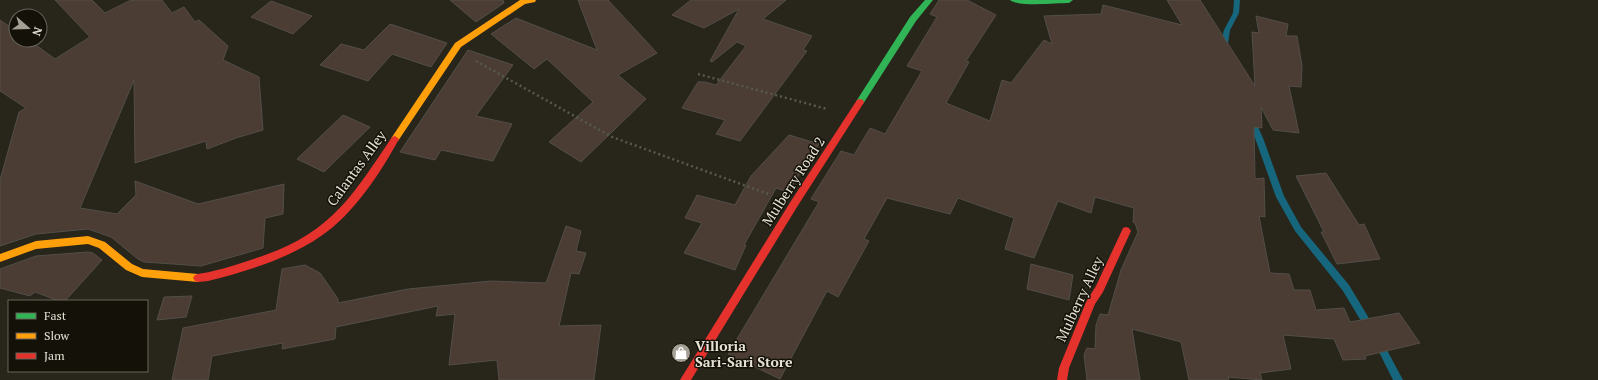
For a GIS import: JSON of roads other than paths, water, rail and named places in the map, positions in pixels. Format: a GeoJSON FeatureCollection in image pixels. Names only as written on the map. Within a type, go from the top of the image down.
{"type":"FeatureCollection","features":[{"type":"Feature","properties":{"kind":"street","name":"Calantas Alley"},"geometry":{"type":"LineString","coordinates":[[0,258],[36,244],[88,240],[102,245],[129,267],[142,273],[201,278],[262,261],[284,253],[313,236],[341,214],[360,191],[458,45],[523,2],[532,0]]}},
{"type":"Feature","properties":{"kind":"street","name":"Mulberry Road 2"},"geometry":{"type":"LineString","coordinates":[[684,380],[794,204],[913,19],[929,0]]}},
{"type":"Feature","properties":{"kind":"street"},"geometry":{"type":"LineString","coordinates":[[1014,0],[1038,2],[1069,0]]}},
{"type":"Feature","properties":{"kind":"street","name":"Mulberry Alley"},"geometry":{"type":"LineString","coordinates":[[1062,380],[1064,368],[1091,302],[1100,289],[1126,231]]}},
{"type":"Feature","properties":{"kind":"waterway"},"geometry":{"type":"LineString","coordinates":[[1223,50],[1227,30],[1236,13],[1237,0]]}},
{"type":"Feature","properties":{"kind":"waterway"},"geometry":{"type":"LineString","coordinates":[[1250,118],[1259,138],[1280,197],[1298,229],[1346,288],[1370,328]]}},
{"type":"Feature","properties":{"kind":"waterway"},"geometry":{"type":"LineString","coordinates":[[1378,342],[1398,380]]}},
{"type":"Feature","properties":{"kind":"place","name":"Villoria Sari-Sari Store"},"geometry":{"type":"Point","coordinates":[681,353]}}]}
